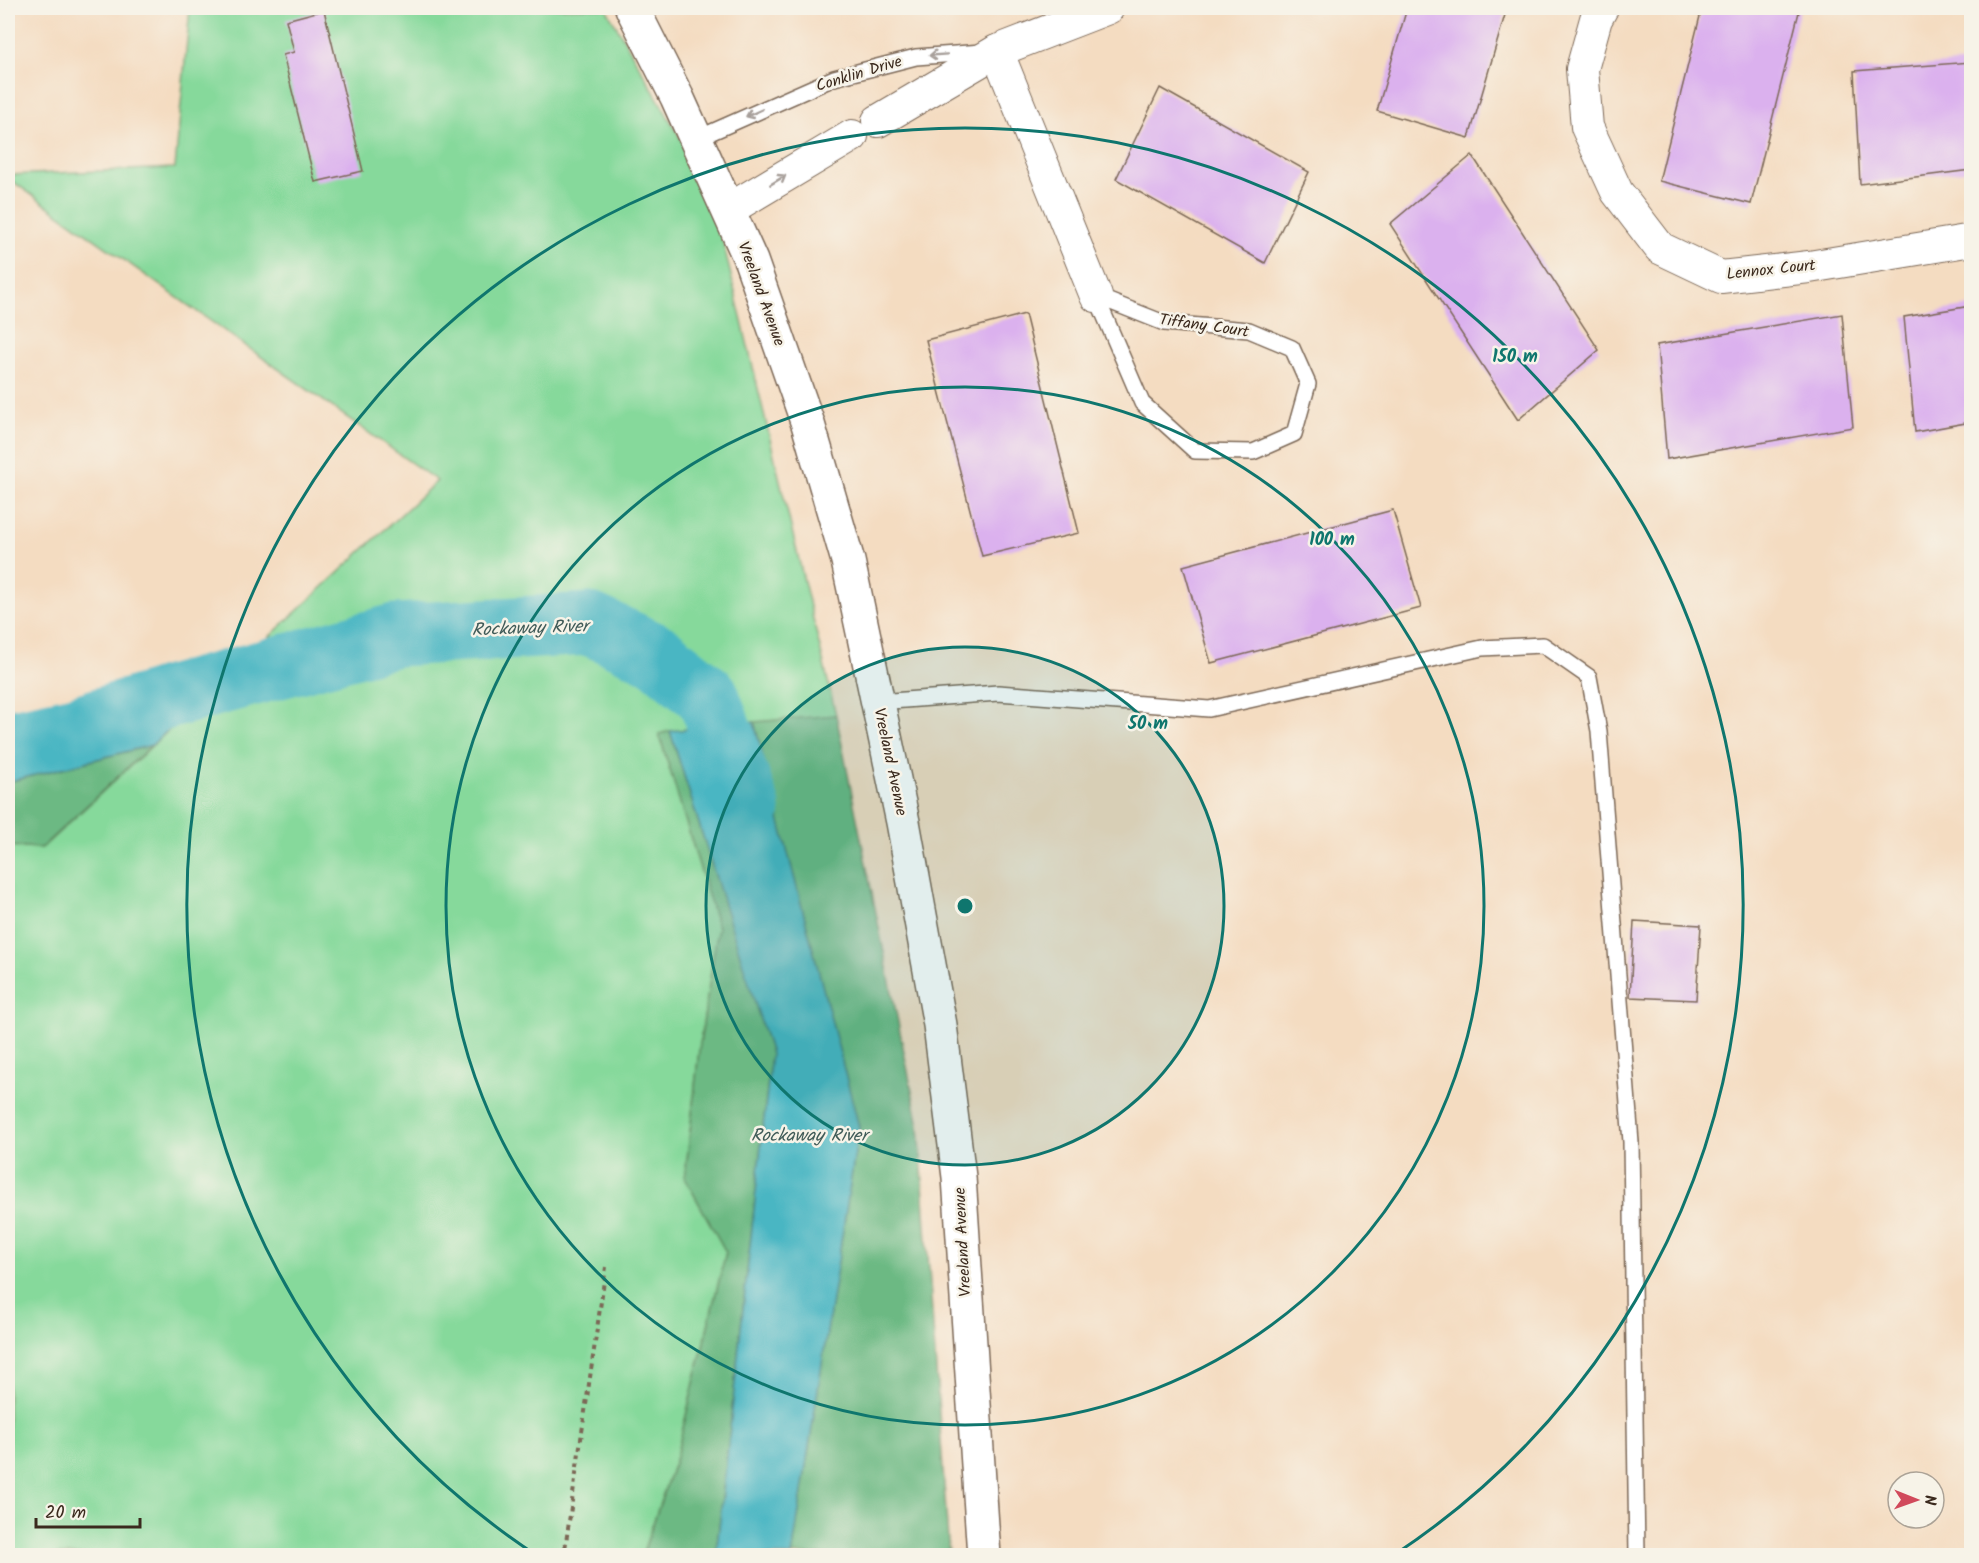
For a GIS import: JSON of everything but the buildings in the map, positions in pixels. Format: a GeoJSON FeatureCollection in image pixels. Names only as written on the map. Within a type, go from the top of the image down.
{"type":"FeatureCollection","features":[{"type":"Feature","properties":{"kind":"street","name":"Vreeland Avenue"},"geometry":{"type":"LineString","coordinates":[[632,8],[696,139],[751,261],[808,424],[848,561],[878,702],[940,1025],[959,1177],[984,1556]]}},
{"type":"Feature","properties":{"kind":"street","name":"Conklin Drive"},"geometry":{"type":"LineString","coordinates":[[728,210],[997,51],[1108,8]]}},
{"type":"Feature","properties":{"kind":"street","name":"Lennox Court"},"geometry":{"type":"LineString","coordinates":[[1602,8],[1596,19],[1582,69],[1587,127],[1617,192],[1660,248],[1721,277],[1809,267],[1971,240]]}},
{"type":"Feature","properties":{"kind":"street","name":"Tiffany Court"},"geometry":{"type":"LineString","coordinates":[[997,51],[1096,296]]}},
{"type":"Feature","properties":{"kind":"lane","name":"Conklin Drive"},"geometry":{"type":"LineString","coordinates":[[696,139],[834,78],[916,57],[997,51]]}},
{"type":"Feature","properties":{"kind":"lane","name":"Tiffany Court"},"geometry":{"type":"LineString","coordinates":[[1096,296],[1164,323],[1249,330],[1292,348],[1308,384],[1294,434],[1253,452],[1195,451],[1142,403],[1096,296]]}},
{"type":"Feature","properties":{"kind":"lane"},"geometry":{"type":"LineString","coordinates":[[878,702],[998,693],[1209,709],[1482,648],[1543,645],[1588,677],[1599,731],[1630,1142],[1637,1556]]}},
{"type":"Feature","properties":{"kind":"path"},"geometry":{"type":"LineString","coordinates":[[564,1556],[606,1267]]}},
{"type":"Feature","properties":{"kind":"green space"},"geometry":{"type":"Polygon","coordinates":[[[190,8],[606,8],[711,192],[836,715],[659,734],[718,927],[699,1050],[685,1178],[726,1252],[676,1457],[642,1555],[8,1555],[8,846],[42,848],[437,481],[8,178],[8,175],[175,168],[190,8]]]}},
{"type":"Feature","properties":{"kind":"green space"},"geometry":{"type":"Polygon","coordinates":[[[836,715],[919,1126],[949,1555],[792,1555],[859,1127],[754,722],[836,715]]]}},
{"type":"Feature","properties":{"kind":"green space"},"geometry":{"type":"Polygon","coordinates":[[[670,731],[771,1054],[716,1555],[642,1556],[676,1457],[726,1252],[685,1178],[699,1050],[718,927],[659,734],[670,731]]]}},
{"type":"Feature","properties":{"kind":"green space"},"geometry":{"type":"Polygon","coordinates":[[[152,745],[41,848],[8,846],[8,782],[152,745]]]}},
{"type":"Feature","properties":{"kind":"water"},"geometry":{"type":"Polygon","coordinates":[[[243,661],[152,745],[8,782],[8,714],[243,661]]]}},
{"type":"Feature","properties":{"kind":"water","name":"Rockaway River"},"geometry":{"type":"Polygon","coordinates":[[[754,722],[859,1127],[792,1556],[716,1555],[771,1054],[670,731],[754,722]]]}},
{"type":"Feature","properties":{"kind":"waterway","name":"Rockaway River"},"geometry":{"type":"LineString","coordinates":[[8,741],[75,727],[166,698],[396,635],[590,624],[657,655],[708,696],[749,808]]}}]}
